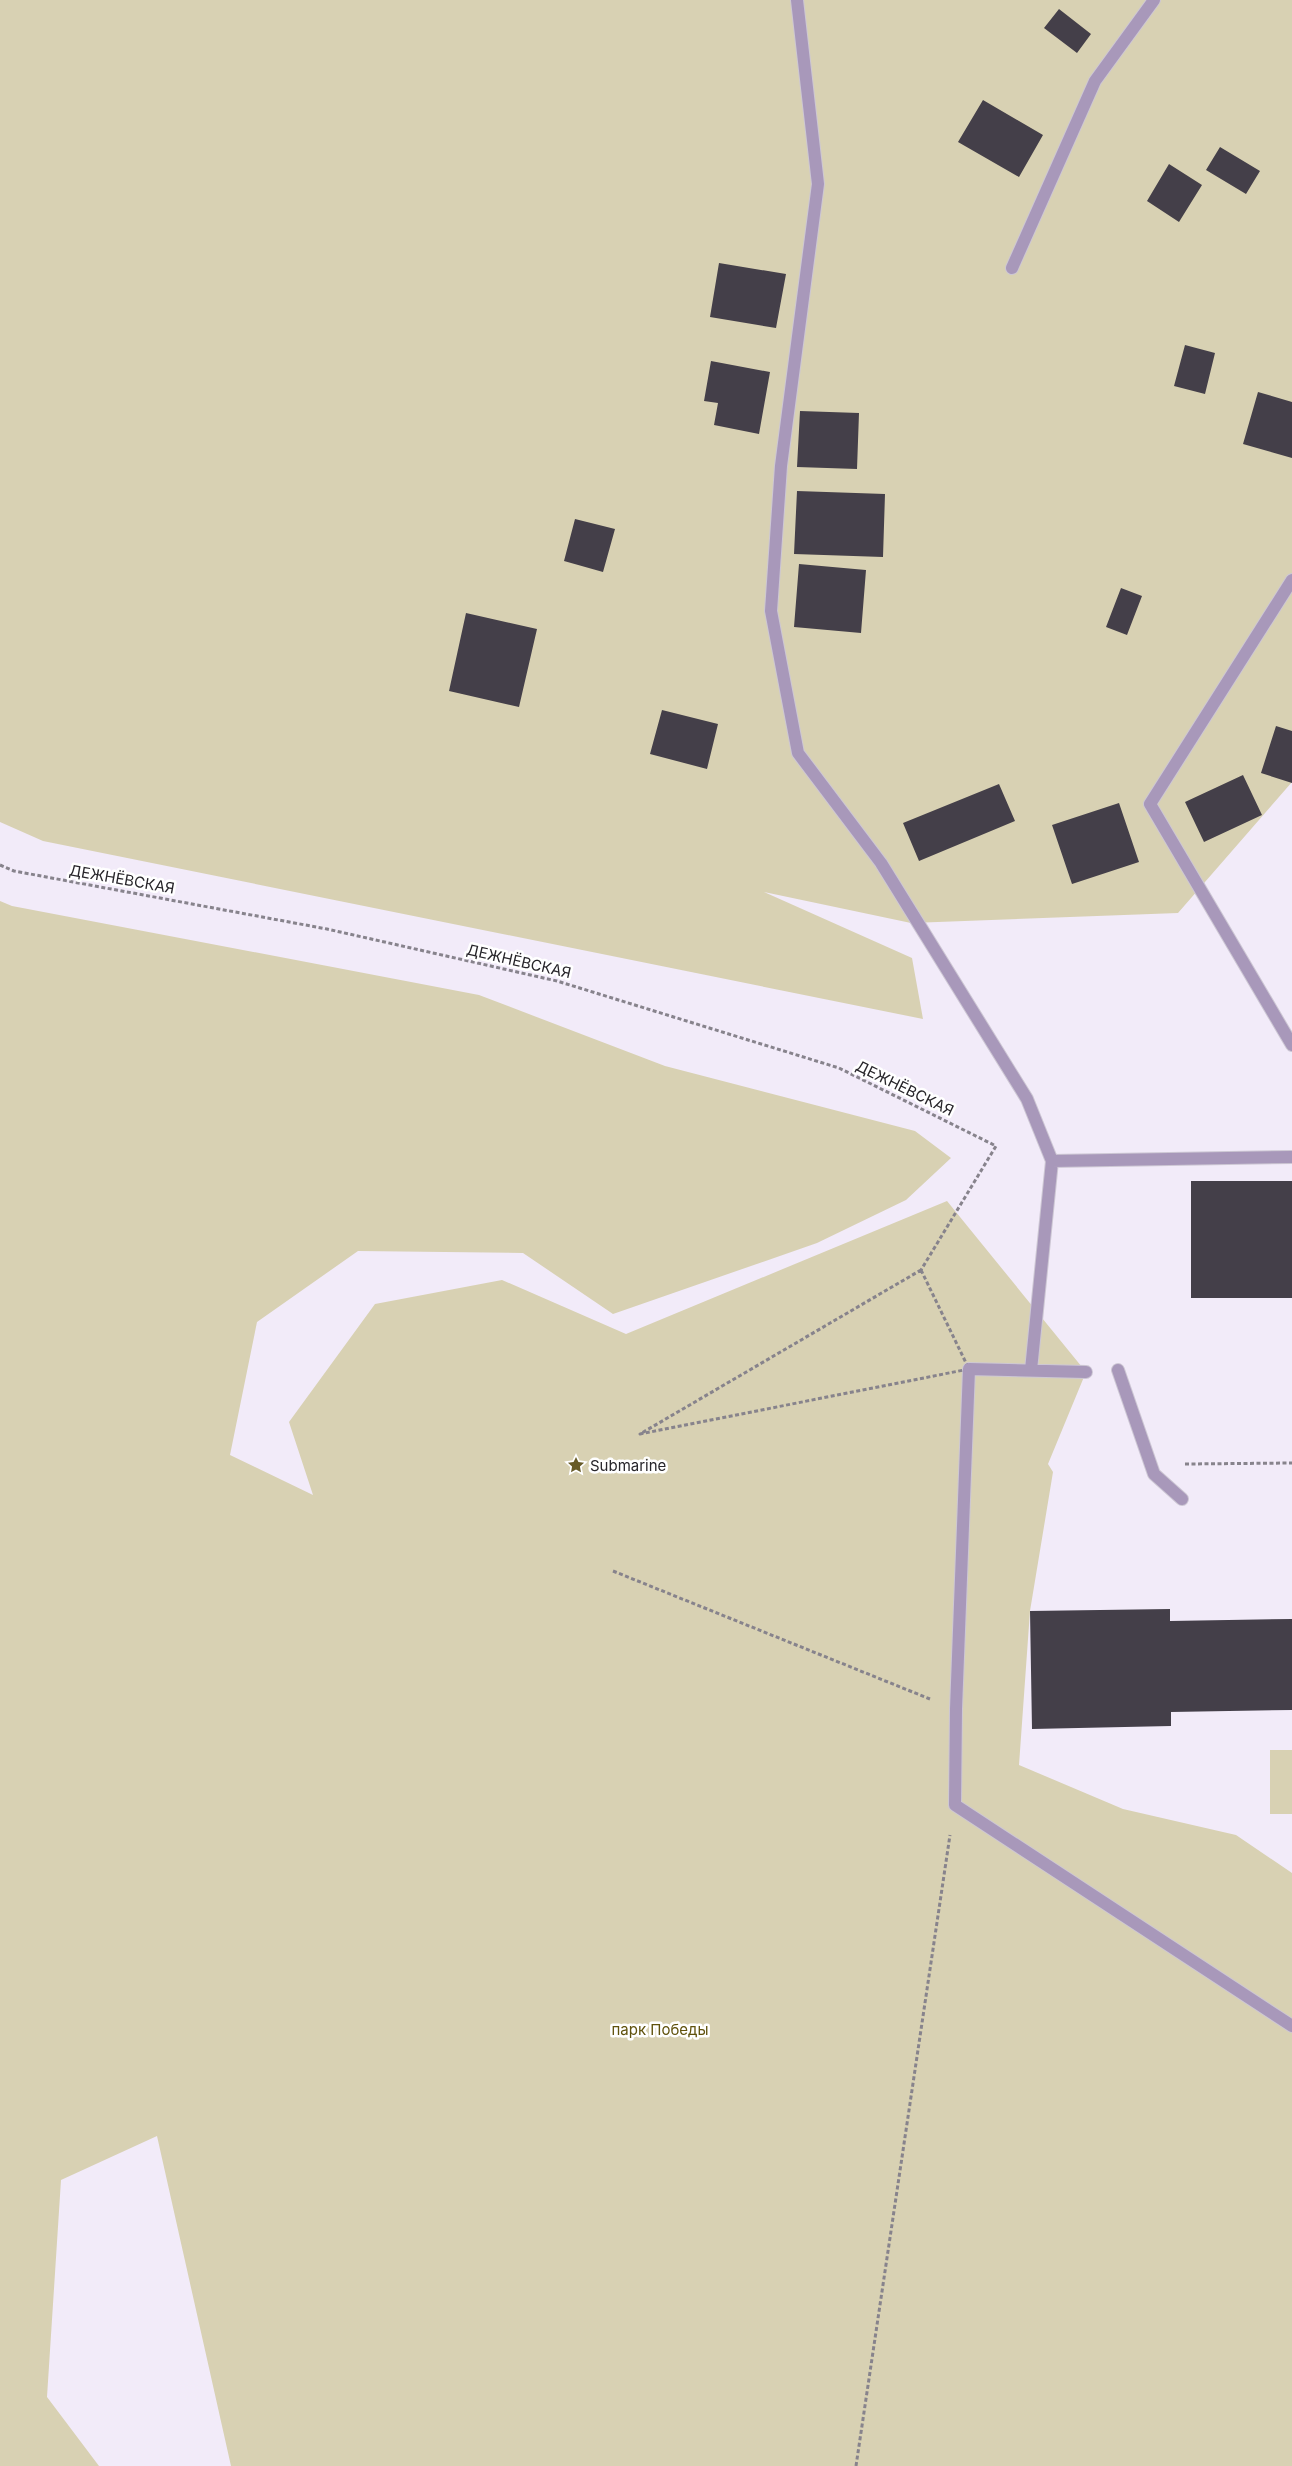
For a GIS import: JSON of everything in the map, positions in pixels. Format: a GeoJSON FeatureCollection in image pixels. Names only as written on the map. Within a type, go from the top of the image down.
{"type":"FeatureCollection","features":[{"type":"Feature","properties":{"kind":"street"},"geometry":{"type":"LineString","coordinates":[[797,0],[818,184],[781,466],[771,611],[798,753],[881,863],[1027,1098],[1052,1161],[1031,1370]]}},
{"type":"Feature","properties":{"kind":"street"},"geometry":{"type":"LineString","coordinates":[[1012,268],[1095,81],[1154,0]]}},
{"type":"Feature","properties":{"kind":"street"},"geometry":{"type":"LineString","coordinates":[[1292,580],[1150,804],[1292,1045]]}},
{"type":"Feature","properties":{"kind":"street"},"geometry":{"type":"LineString","coordinates":[[1052,1161],[1292,1157]]}},
{"type":"Feature","properties":{"kind":"street"},"geometry":{"type":"LineString","coordinates":[[1086,1372],[970,1369],[956,1709],[955,1805],[1292,2026]]}},
{"type":"Feature","properties":{"kind":"street"},"geometry":{"type":"LineString","coordinates":[[1118,1370],[1154,1474],[1182,1499]]}},
{"type":"Feature","properties":{"kind":"path","name":"ДЕЖНЁВСКАЯ"},"geometry":{"type":"LineString","coordinates":[[0,865],[14,871],[327,929],[557,981],[839,1068],[996,1146],[921,1270]]}},
{"type":"Feature","properties":{"kind":"path"},"geometry":{"type":"LineString","coordinates":[[921,1270],[970,1369],[640,1434],[921,1270]]}},
{"type":"Feature","properties":{"kind":"path"},"geometry":{"type":"LineString","coordinates":[[1178,1458],[1183,1464],[1292,1463]]}},
{"type":"Feature","properties":{"kind":"path"},"geometry":{"type":"LineString","coordinates":[[613,1570],[956,1709]]}},
{"type":"Feature","properties":{"kind":"path"},"geometry":{"type":"LineString","coordinates":[[856,2466],[955,1805]]}},
{"type":"Feature","properties":{"kind":"green space"},"geometry":{"type":"Polygon","coordinates":[[[0,0],[1292,0],[1292,782],[1178,913],[911,923],[764,892],[912,958],[923,1019],[43,841],[0,822],[0,0]]]}},
{"type":"Feature","properties":{"kind":"green space","name":"парк Победы"},"geometry":{"type":"Polygon","coordinates":[[[0,901],[12,906],[479,995],[665,1066],[915,1131],[951,1158],[906,1200],[817,1243],[613,1314],[523,1253],[358,1251],[257,1322],[230,1455],[313,1495],[289,1422],[375,1304],[502,1280],[626,1334],[947,1201],[1086,1372],[1048,1464],[1053,1472],[1030,1611],[1019,1765],[1123,1809],[1236,1835],[1292,1873],[1292,2466],[231,2466],[157,2136],[61,2180],[47,2397],[99,2466],[0,2466],[0,901]]]}},
{"type":"Feature","properties":{"kind":"green space"},"geometry":{"type":"Polygon","coordinates":[[[1270,1750],[1292,1750],[1292,1814],[1270,1814],[1270,1750]]]}},
{"type":"Feature","properties":{"kind":"building"},"geometry":{"type":"Polygon","coordinates":[[[1059,9],[1091,34],[1077,53],[1044,28],[1059,9]]]}},
{"type":"Feature","properties":{"kind":"building"},"geometry":{"type":"Polygon","coordinates":[[[983,100],[1043,135],[1019,177],[958,142],[983,100]]]}},
{"type":"Feature","properties":{"kind":"building"},"geometry":{"type":"Polygon","coordinates":[[[1220,147],[1260,171],[1246,194],[1206,170],[1220,147]]]}},
{"type":"Feature","properties":{"kind":"building"},"geometry":{"type":"Polygon","coordinates":[[[1169,164],[1202,185],[1179,222],[1147,201],[1169,164]]]}},
{"type":"Feature","properties":{"kind":"building"},"geometry":{"type":"Polygon","coordinates":[[[719,263],[786,274],[776,328],[710,317],[719,263]]]}},
{"type":"Feature","properties":{"kind":"building"},"geometry":{"type":"Polygon","coordinates":[[[1185,345],[1215,353],[1205,394],[1174,386],[1185,345]]]}},
{"type":"Feature","properties":{"kind":"building"},"geometry":{"type":"Polygon","coordinates":[[[711,361],[770,372],[759,434],[714,425],[718,403],[704,401],[711,361]]]}},
{"type":"Feature","properties":{"kind":"building"},"geometry":{"type":"Polygon","coordinates":[[[1258,392],[1292,402],[1292,458],[1243,444],[1258,392]]]}},
{"type":"Feature","properties":{"kind":"building"},"geometry":{"type":"Polygon","coordinates":[[[800,411],[859,413],[857,469],[797,467],[800,411]]]}},
{"type":"Feature","properties":{"kind":"building"},"geometry":{"type":"Polygon","coordinates":[[[797,491],[885,494],[883,557],[794,554],[797,491]]]}},
{"type":"Feature","properties":{"kind":"building"},"geometry":{"type":"Polygon","coordinates":[[[575,519],[615,529],[603,572],[564,561],[575,519]]]}},
{"type":"Feature","properties":{"kind":"building"},"geometry":{"type":"Polygon","coordinates":[[[799,564],[866,570],[861,633],[794,627],[799,564]]]}},
{"type":"Feature","properties":{"kind":"building"},"geometry":{"type":"Polygon","coordinates":[[[1121,588],[1142,596],[1127,635],[1106,627],[1121,588]]]}},
{"type":"Feature","properties":{"kind":"building"},"geometry":{"type":"Polygon","coordinates":[[[466,613],[537,629],[519,707],[449,691],[466,613]]]}},
{"type":"Feature","properties":{"kind":"building"},"geometry":{"type":"Polygon","coordinates":[[[662,710],[718,724],[707,769],[650,754],[662,710]]]}},
{"type":"Feature","properties":{"kind":"building"},"geometry":{"type":"Polygon","coordinates":[[[1276,726],[1292,731],[1292,783],[1261,773],[1276,726]]]}},
{"type":"Feature","properties":{"kind":"building"},"geometry":{"type":"Polygon","coordinates":[[[1243,775],[1262,815],[1204,842],[1185,802],[1243,775]]]}},
{"type":"Feature","properties":{"kind":"building"},"geometry":{"type":"Polygon","coordinates":[[[999,784],[1015,821],[919,861],[903,823],[999,784]]]}},
{"type":"Feature","properties":{"kind":"building"},"geometry":{"type":"Polygon","coordinates":[[[1119,803],[1139,862],[1072,884],[1052,825],[1119,803]]]}},
{"type":"Feature","properties":{"kind":"building"},"geometry":{"type":"Polygon","coordinates":[[[1191,1181],[1292,1181],[1292,1298],[1191,1298],[1191,1181]]]}},
{"type":"Feature","properties":{"kind":"building"},"geometry":{"type":"Polygon","coordinates":[[[1170,1609],[1170,1621],[1292,1619],[1292,1710],[1171,1712],[1171,1726],[1032,1729],[1030,1611],[1170,1609]]]}},
{"type":"Feature","properties":{"kind":"place","name":"Submarine"},"geometry":{"type":"Point","coordinates":[576,1465]}}]}
